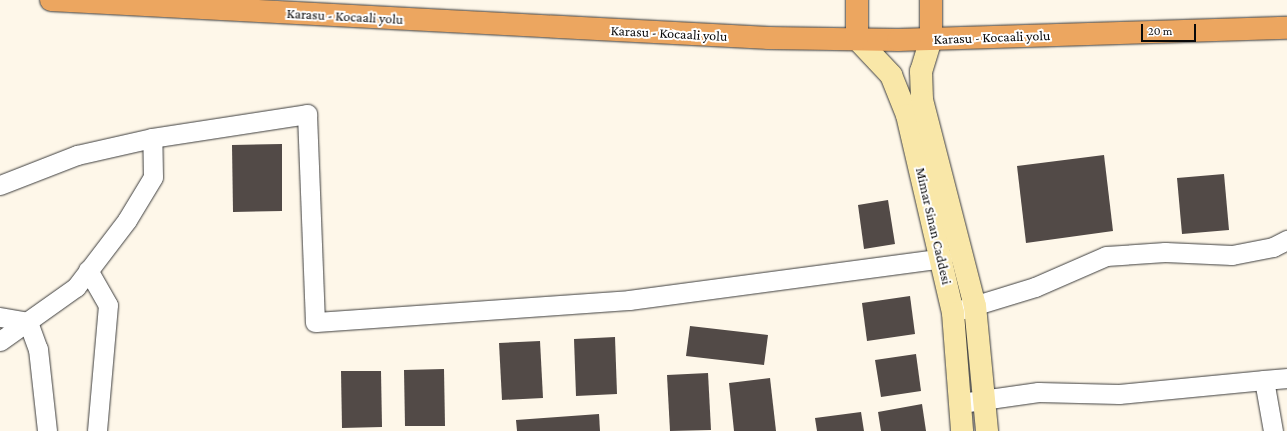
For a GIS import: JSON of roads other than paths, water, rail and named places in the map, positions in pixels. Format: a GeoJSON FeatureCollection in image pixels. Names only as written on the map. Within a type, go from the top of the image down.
{"type":"FeatureCollection","features":[{"type":"Feature","properties":{"kind":"highway","name":"Karasu - Kocaali yolu"},"geometry":{"type":"LineString","coordinates":[[51,0],[769,38],[931,39],[1287,28]]}},
{"type":"Feature","properties":{"kind":"highway"},"geometry":{"type":"LineString","coordinates":[[857,0],[858,39]]}},
{"type":"Feature","properties":{"kind":"highway"},"geometry":{"type":"LineString","coordinates":[[931,0],[931,39]]}},
{"type":"Feature","properties":{"kind":"main road","name":"Mimar Sinan Caddesi"},"geometry":{"type":"LineString","coordinates":[[858,39],[892,75],[900,93],[943,258],[953,312],[962,431]]}},
{"type":"Feature","properties":{"kind":"main road","name":"Mimar Sinan Caddesi"},"geometry":{"type":"LineString","coordinates":[[931,39],[921,72],[922,100],[974,306],[986,400],[987,431]]}},
{"type":"Feature","properties":{"kind":"street"},"geometry":{"type":"LineString","coordinates":[[0,185],[77,155],[152,138],[307,114],[315,322],[629,300],[943,258]]}},
{"type":"Feature","properties":{"kind":"street"},"geometry":{"type":"LineString","coordinates":[[0,341],[76,287],[127,220],[153,177],[152,138]]}},
{"type":"Feature","properties":{"kind":"street"},"geometry":{"type":"LineString","coordinates":[[953,312],[1035,286],[1106,256],[1165,252],[1232,255],[1273,247],[1287,240]]}},
{"type":"Feature","properties":{"kind":"street"},"geometry":{"type":"LineString","coordinates":[[88,270],[108,304],[97,431]]}},
{"type":"Feature","properties":{"kind":"street"},"geometry":{"type":"LineString","coordinates":[[0,317],[28,322]]}},
{"type":"Feature","properties":{"kind":"street"},"geometry":{"type":"LineString","coordinates":[[28,322],[38,349],[47,431]]}},
{"type":"Feature","properties":{"kind":"street"},"geometry":{"type":"LineString","coordinates":[[961,403],[1038,392],[1119,394],[1287,378]]}},
{"type":"Feature","properties":{"kind":"street"},"geometry":{"type":"LineString","coordinates":[[1264,380],[1273,431]]}}]}
